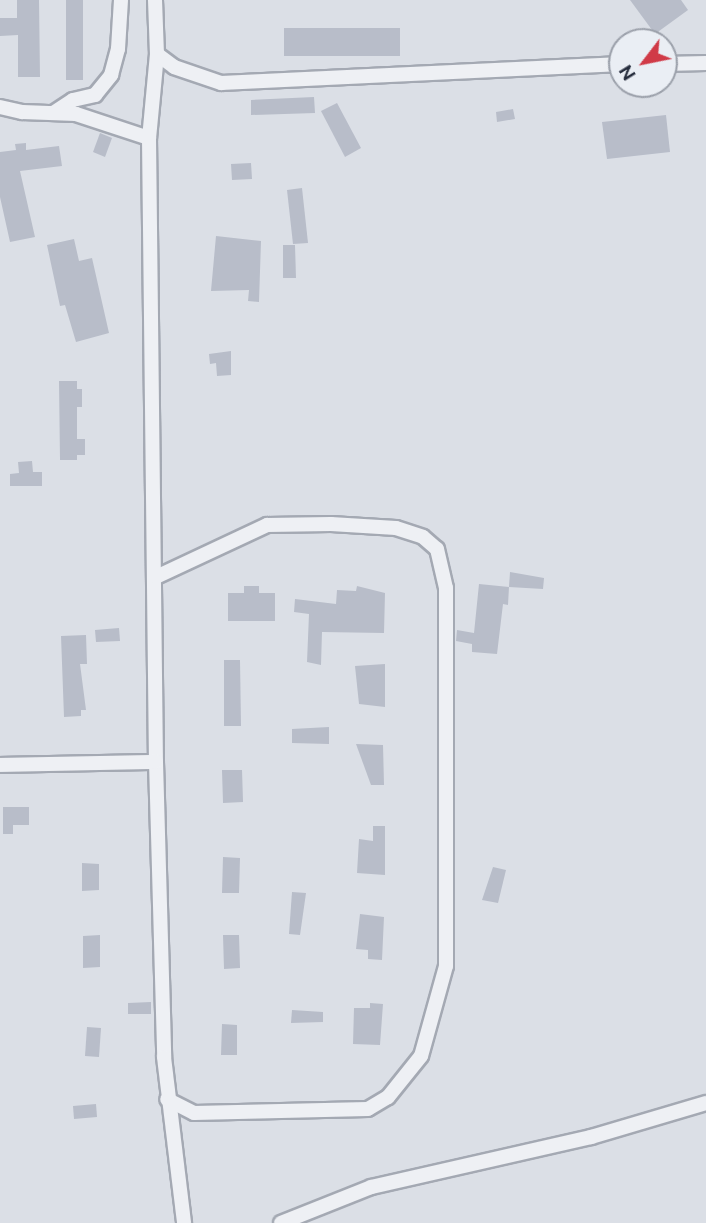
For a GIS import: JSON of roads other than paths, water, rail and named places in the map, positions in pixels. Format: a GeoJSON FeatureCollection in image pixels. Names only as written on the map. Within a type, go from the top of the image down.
{"type":"FeatureCollection","features":[{"type":"Feature","properties":{"kind":"street"},"geometry":{"type":"LineString","coordinates":[[51,114],[73,100],[95,95],[111,75],[118,50],[121,0]]}},
{"type":"Feature","properties":{"kind":"street"},"geometry":{"type":"LineString","coordinates":[[155,0],[157,54],[149,138],[156,762],[167,1099],[184,1223]]}},
{"type":"Feature","properties":{"kind":"street"},"geometry":{"type":"LineString","coordinates":[[157,54],[174,67],[221,83],[354,80],[608,65]]}},
{"type":"Feature","properties":{"kind":"street"},"geometry":{"type":"LineString","coordinates":[[678,64],[706,63]]}},
{"type":"Feature","properties":{"kind":"street"},"geometry":{"type":"LineString","coordinates":[[0,107],[51,114],[76,114],[149,138]]}},
{"type":"Feature","properties":{"kind":"street"},"geometry":{"type":"LineString","coordinates":[[156,577],[267,525],[331,524],[396,528],[423,537],[441,557],[446,588],[446,966],[421,1056],[388,1097],[368,1109],[194,1113],[167,1099]]}},
{"type":"Feature","properties":{"kind":"street"},"geometry":{"type":"LineString","coordinates":[[0,765],[156,762]]}},
{"type":"Feature","properties":{"kind":"street"},"geometry":{"type":"LineString","coordinates":[[281,1223],[371,1187],[591,1137],[706,1103]]}}]}
